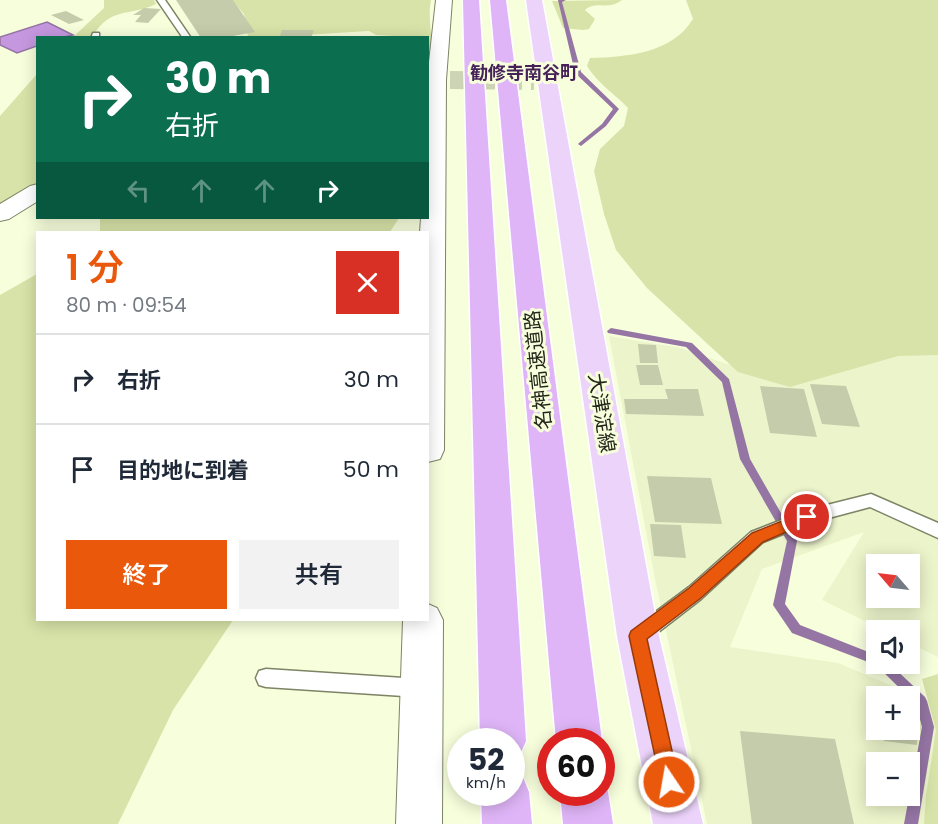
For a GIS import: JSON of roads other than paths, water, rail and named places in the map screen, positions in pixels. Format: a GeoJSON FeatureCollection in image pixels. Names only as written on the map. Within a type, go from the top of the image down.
{"type":"FeatureCollection","features":[{"type":"Feature","properties":{"kind":"highway"},"geometry":{"type":"LineString","coordinates":[[471,0],[502,728]]}},
{"type":"Feature","properties":{"kind":"highway","name":"名神高速道路"},"geometry":{"type":"LineString","coordinates":[[498,0],[578,728]]}},
{"type":"Feature","properties":{"kind":"highway"},"geometry":{"type":"LineString","coordinates":[[506,806],[507,824]]}},
{"type":"Feature","properties":{"kind":"highway"},"geometry":{"type":"LineString","coordinates":[[586,806],[588,824]]}},
{"type":"Feature","properties":{"kind":"main road","name":"大津淀線"},"geometry":{"type":"LineString","coordinates":[[534,0],[541,81],[638,636],[678,824]]}},
{"type":"Feature","properties":{"kind":"street"},"geometry":{"type":"LineString","coordinates":[[429,413],[438,80],[444,0]]}},
{"type":"Feature","properties":{"kind":"street"},"geometry":{"type":"LineString","coordinates":[[0,214],[36,192]]}},
{"type":"Feature","properties":{"kind":"street"},"geometry":{"type":"LineString","coordinates":[[419,824],[423,621]]}},
{"type":"Feature","properties":{"kind":"lane"},"geometry":{"type":"LineString","coordinates":[[161,0],[186,36]]}},
{"type":"Feature","properties":{"kind":"lane"},"geometry":{"type":"LineString","coordinates":[[638,636],[695,593],[757,537],[807,517],[871,500],[938,531]]}},
{"type":"Feature","properties":{"kind":"lane"},"geometry":{"type":"LineString","coordinates":[[266,678],[422,688]]}},
{"type":"Feature","properties":{"kind":"waterway"},"geometry":{"type":"LineString","coordinates":[[564,0],[560,1],[578,73],[616,109],[604,125],[581,144]]}},
{"type":"Feature","properties":{"kind":"waterway"},"geometry":{"type":"LineString","coordinates":[[611,331],[689,345],[726,381],[745,459],[792,541],[779,605],[796,629],[866,656]]}},
{"type":"Feature","properties":{"kind":"waterway"},"geometry":{"type":"LineString","coordinates":[[893,674],[921,701],[928,727],[911,824]]}},
{"type":"Feature","properties":{"kind":"tunnel"},"geometry":{"type":"LineString","coordinates":[[450,80],[534,81]]}},
{"type":"Feature","properties":{"kind":"district","name":"勧修寺南谷町"},"geometry":{"type":"Point","coordinates":[524,73]}}]}
